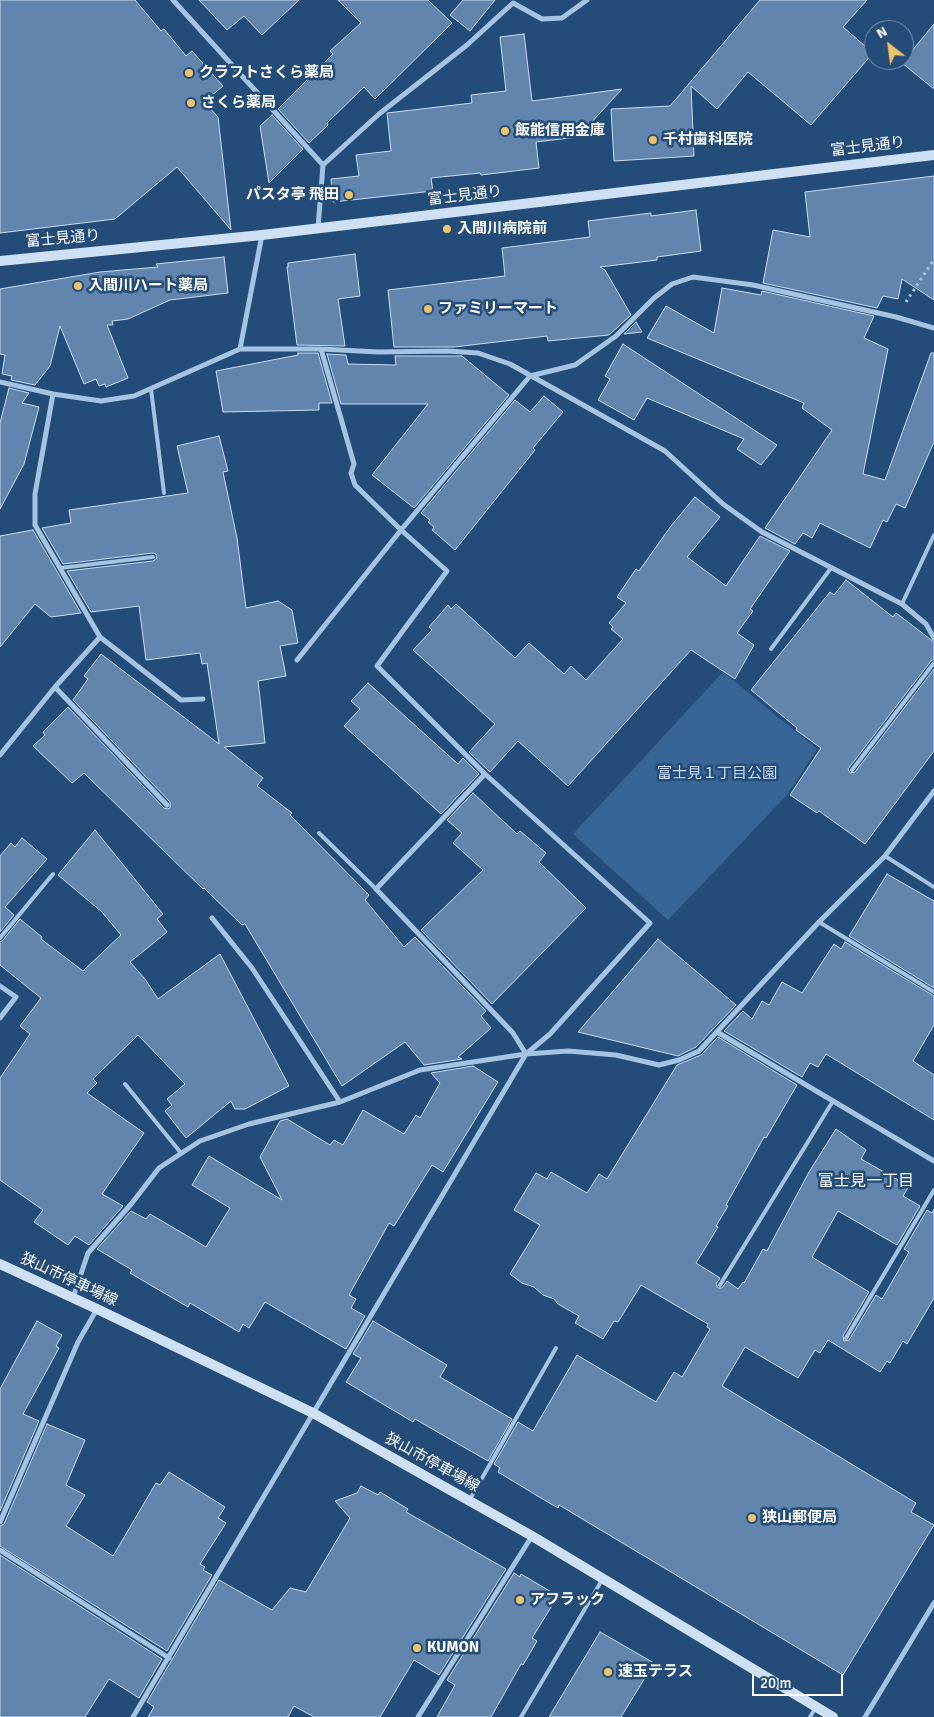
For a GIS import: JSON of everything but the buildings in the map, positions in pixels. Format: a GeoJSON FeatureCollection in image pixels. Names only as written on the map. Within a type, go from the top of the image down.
{"type":"FeatureCollection","features":[{"type":"Feature","properties":{"kind":"main road","name":"富士見通り"},"geometry":{"type":"LineString","coordinates":[[0,261],[262,235],[934,155]]}},
{"type":"Feature","properties":{"kind":"main road","name":"狭山市停車場線"},"geometry":{"type":"LineString","coordinates":[[0,1264],[313,1414],[532,1536],[833,1717]]}},
{"type":"Feature","properties":{"kind":"street"},"geometry":{"type":"LineString","coordinates":[[173,0],[323,165]]}},
{"type":"Feature","properties":{"kind":"street"},"geometry":{"type":"LineString","coordinates":[[318,228],[323,165],[379,114],[467,45],[513,3],[542,19],[562,18],[587,0]]}},
{"type":"Feature","properties":{"kind":"street"},"geometry":{"type":"LineString","coordinates":[[240,349],[262,235]]}},
{"type":"Feature","properties":{"kind":"street"},"geometry":{"type":"LineString","coordinates":[[297,660],[401,530],[530,376],[575,365],[616,336],[654,298],[672,284],[693,277],[753,285],[896,317],[934,328]]}},
{"type":"Feature","properties":{"kind":"street"},"geometry":{"type":"LineString","coordinates":[[0,382],[53,394],[101,401],[134,396],[240,349],[478,353],[510,364],[665,451],[723,504],[762,532],[902,604],[926,624],[934,638]]}},
{"type":"Feature","properties":{"kind":"street"},"geometry":{"type":"LineString","coordinates":[[133,1717],[526,1054],[550,1034],[650,923],[485,774],[378,666],[447,570],[401,530],[355,485],[351,473],[354,464],[321,349]]}},
{"type":"Feature","properties":{"kind":"street"},"geometry":{"type":"LineString","coordinates":[[53,394],[35,494],[35,524],[100,637],[181,700],[203,699]]}},
{"type":"Feature","properties":{"kind":"street"},"geometry":{"type":"LineString","coordinates":[[0,755],[55,686],[100,637]]}},
{"type":"Feature","properties":{"kind":"street"},"geometry":{"type":"LineString","coordinates":[[55,686],[167,805]]}},
{"type":"Feature","properties":{"kind":"street"},"geometry":{"type":"LineString","coordinates":[[485,774],[376,889],[513,1033],[526,1054]]}},
{"type":"Feature","properties":{"kind":"street"},"geometry":{"type":"LineString","coordinates":[[72,1298],[88,1253],[159,1168],[200,1141],[249,1124],[340,1102],[420,1070],[526,1054],[568,1051],[606,1054],[659,1065],[679,1060],[699,1051],[819,922],[884,856],[934,791]]}},
{"type":"Feature","properties":{"kind":"street"},"geometry":{"type":"LineString","coordinates":[[212,918],[252,968],[340,1102]]}},
{"type":"Feature","properties":{"kind":"street"},"geometry":{"type":"LineString","coordinates":[[0,986],[16,997],[0,1018]]}},
{"type":"Feature","properties":{"kind":"street"},"geometry":{"type":"LineString","coordinates":[[717,1032],[934,1161]]}},
{"type":"Feature","properties":{"kind":"street"},"geometry":{"type":"LineString","coordinates":[[0,1522],[78,1342],[97,1309]]}},
{"type":"Feature","properties":{"kind":"street"},"geometry":{"type":"LineString","coordinates":[[418,1717],[532,1536]]}},
{"type":"Feature","properties":{"kind":"street"},"geometry":{"type":"LineString","coordinates":[[0,1550],[169,1658]]}},
{"type":"Feature","properties":{"kind":"street"},"geometry":{"type":"LineString","coordinates":[[865,1717],[934,1603]]}},
{"type":"Feature","properties":{"kind":"lane"},"geometry":{"type":"LineString","coordinates":[[151,389],[164,493]]}},
{"type":"Feature","properties":{"kind":"lane"},"geometry":{"type":"LineString","coordinates":[[902,604],[934,536]]}},
{"type":"Feature","properties":{"kind":"lane"},"geometry":{"type":"LineString","coordinates":[[60,568],[154,557]]}},
{"type":"Feature","properties":{"kind":"lane"},"geometry":{"type":"LineString","coordinates":[[771,649],[831,568]]}},
{"type":"Feature","properties":{"kind":"lane"},"geometry":{"type":"LineString","coordinates":[[852,770],[934,663]]}},
{"type":"Feature","properties":{"kind":"lane"},"geometry":{"type":"LineString","coordinates":[[319,833],[376,889]]}},
{"type":"Feature","properties":{"kind":"lane"},"geometry":{"type":"LineString","coordinates":[[884,856],[934,887]]}},
{"type":"Feature","properties":{"kind":"lane"},"geometry":{"type":"LineString","coordinates":[[0,938],[53,874]]}},
{"type":"Feature","properties":{"kind":"lane"},"geometry":{"type":"LineString","coordinates":[[819,922],[934,992]]}},
{"type":"Feature","properties":{"kind":"lane"},"geometry":{"type":"LineString","coordinates":[[125,1084],[181,1154]]}},
{"type":"Feature","properties":{"kind":"lane"},"geometry":{"type":"LineString","coordinates":[[720,1284],[833,1101]]}},
{"type":"Feature","properties":{"kind":"lane"},"geometry":{"type":"LineString","coordinates":[[846,1338],[934,1190]]}},
{"type":"Feature","properties":{"kind":"lane"},"geometry":{"type":"LineString","coordinates":[[469,1501],[556,1348]]}},
{"type":"Feature","properties":{"kind":"lane"},"geometry":{"type":"LineString","coordinates":[[521,1717],[603,1578]]}},
{"type":"Feature","properties":{"kind":"lane"},"geometry":{"type":"LineString","coordinates":[[810,1717],[816,1707]]}},
{"type":"Feature","properties":{"kind":"path"},"geometry":{"type":"LineString","coordinates":[[896,317],[934,259]]}},
{"type":"Feature","properties":{"kind":"green space","name":"富士見１丁目公園"},"geometry":{"type":"Polygon","coordinates":[[[723,672],[817,749],[787,795],[668,920],[573,834],[723,672]]]}},
{"type":"Feature","properties":{"kind":"place","name":"クラフトさくら薬局"},"geometry":{"type":"Point","coordinates":[189,73]}},
{"type":"Feature","properties":{"kind":"place","name":"さくら薬局"},"geometry":{"type":"Point","coordinates":[191,103]}},
{"type":"Feature","properties":{"kind":"place","name":"飯能信用金庫"},"geometry":{"type":"Point","coordinates":[505,131]}},
{"type":"Feature","properties":{"kind":"place","name":"千村歯科医院"},"geometry":{"type":"Point","coordinates":[653,140]}},
{"type":"Feature","properties":{"kind":"place","name":"パスタ亭 飛田"},"geometry":{"type":"Point","coordinates":[349,195]}},
{"type":"Feature","properties":{"kind":"place","name":"入間川病院前"},"geometry":{"type":"Point","coordinates":[447,229]}},
{"type":"Feature","properties":{"kind":"place","name":"入間川ハート薬局"},"geometry":{"type":"Point","coordinates":[78,286]}},
{"type":"Feature","properties":{"kind":"place","name":"ファミリーマート"},"geometry":{"type":"Point","coordinates":[428,309]}},
{"type":"Feature","properties":{"kind":"place","name":"狭山郵便局"},"geometry":{"type":"Point","coordinates":[752,1518]}},
{"type":"Feature","properties":{"kind":"place","name":"アフラック"},"geometry":{"type":"Point","coordinates":[520,1600]}},
{"type":"Feature","properties":{"kind":"place","name":"KUMON"},"geometry":{"type":"Point","coordinates":[417,1648]}},
{"type":"Feature","properties":{"kind":"place","name":"速玉テラス"},"geometry":{"type":"Point","coordinates":[608,1672]}},
{"type":"Feature","properties":{"kind":"district","name":"富士見一丁目"},"geometry":{"type":"Point","coordinates":[866,1182]}}]}
